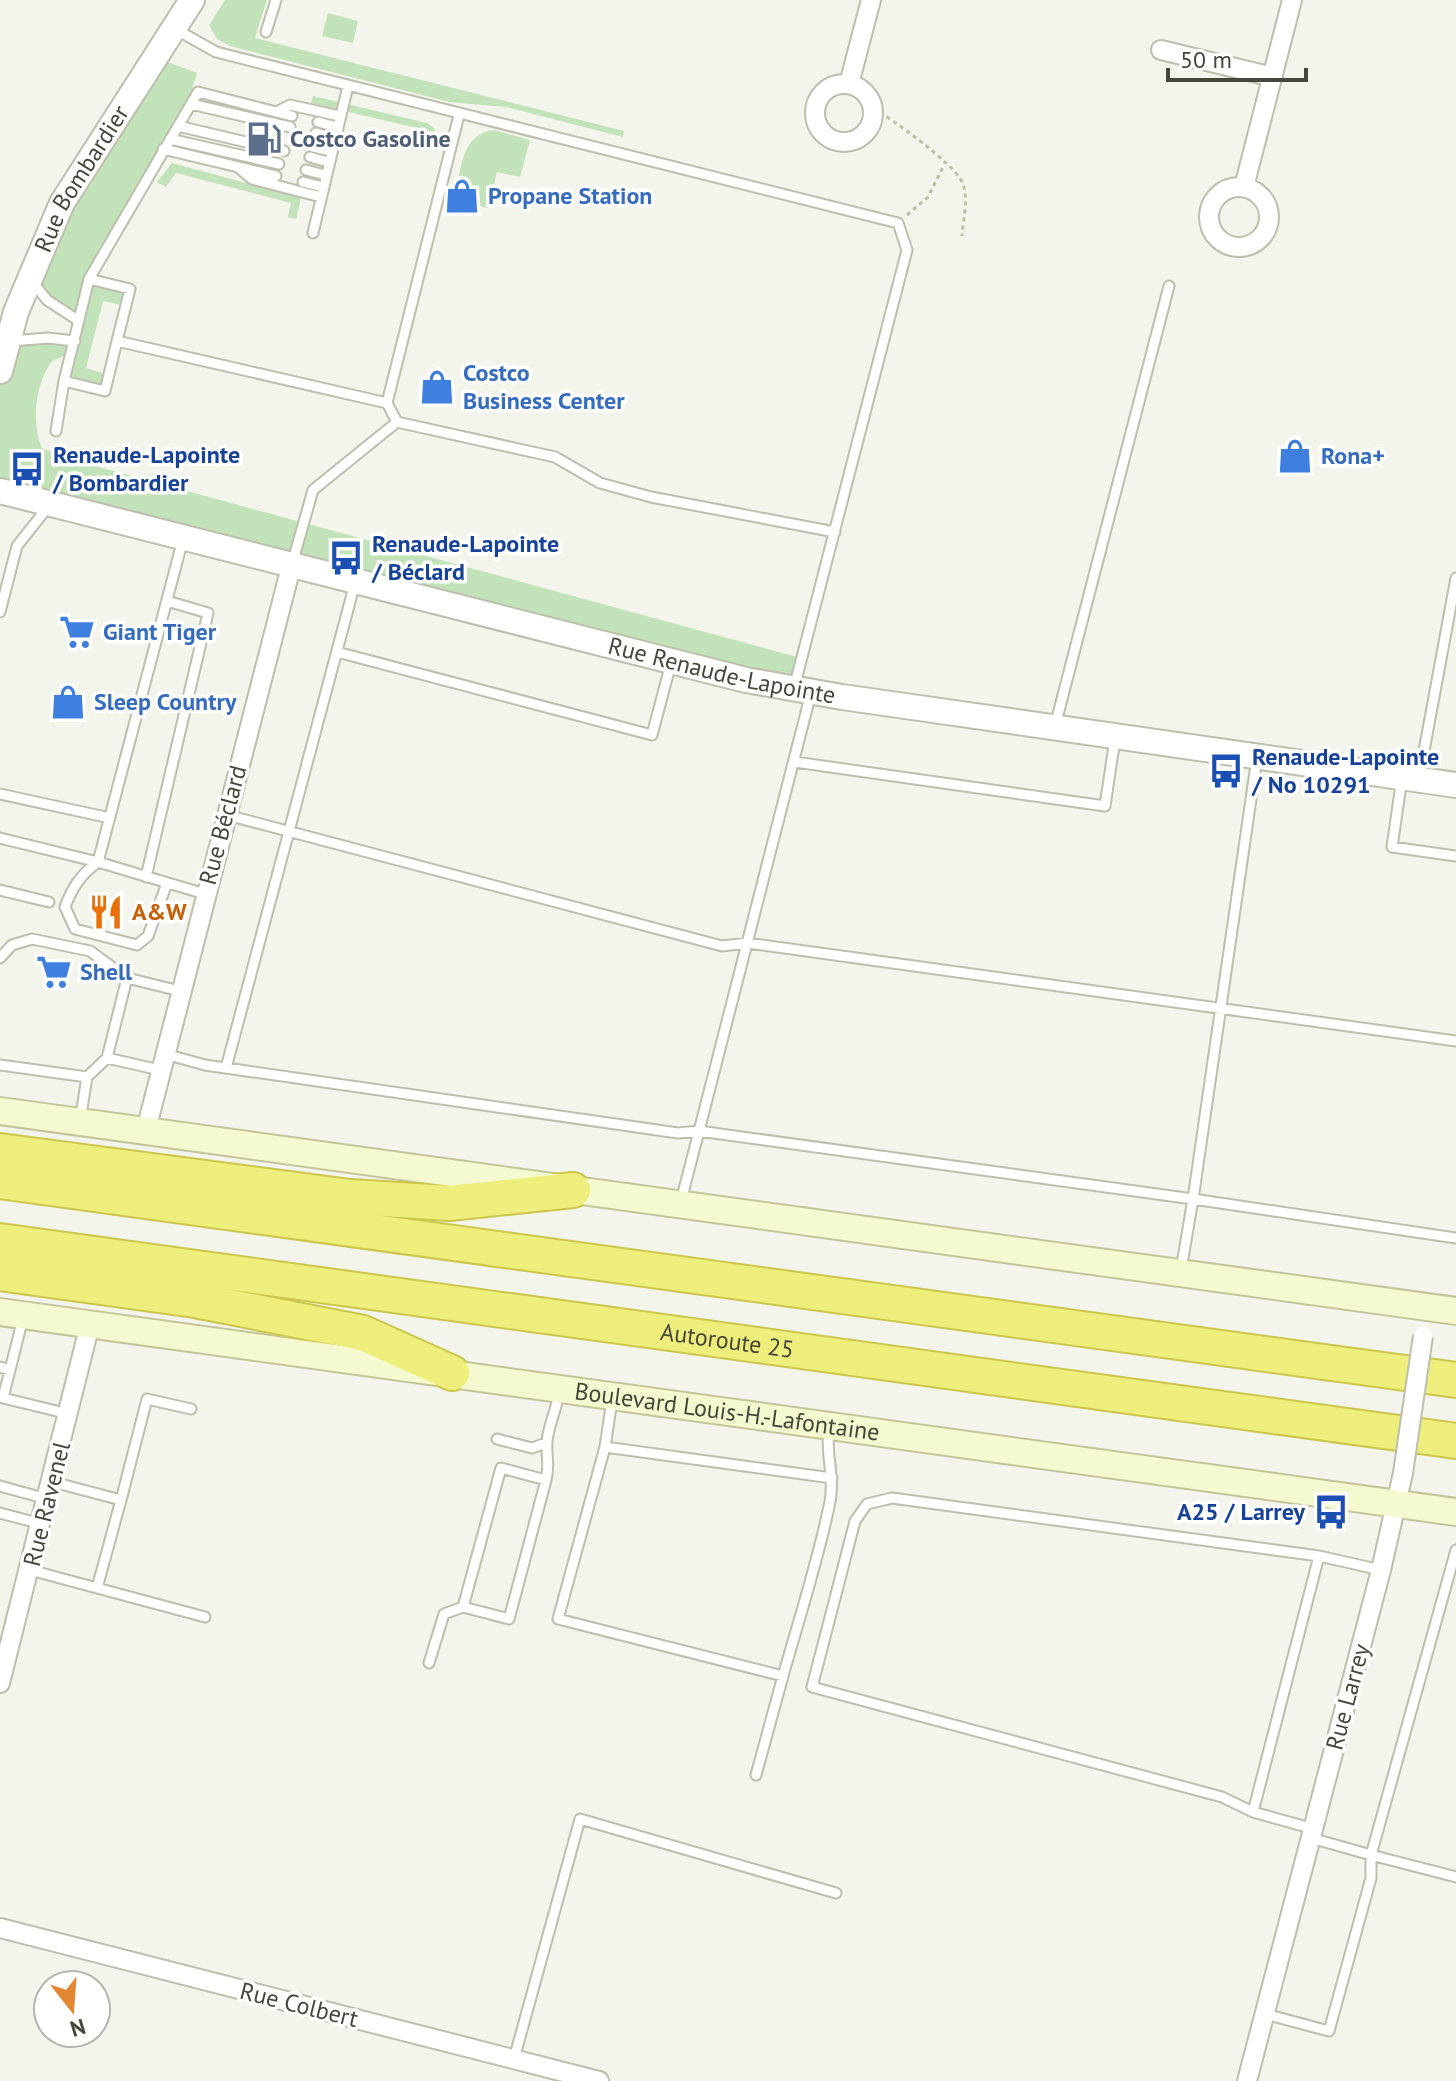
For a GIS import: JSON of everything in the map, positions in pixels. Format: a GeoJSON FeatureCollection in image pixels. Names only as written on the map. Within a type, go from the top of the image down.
{"type":"FeatureCollection","features":[{"type":"Feature","properties":{"kind":"highway"},"geometry":{"type":"LineString","coordinates":[[0,1151],[364,1198],[449,1203],[573,1190]]}},
{"type":"Feature","properties":{"kind":"highway"},"geometry":{"type":"LineString","coordinates":[[0,1181],[1456,1380]]}},
{"type":"Feature","properties":{"kind":"highway","name":"Autoroute 25"},"geometry":{"type":"LineString","coordinates":[[0,1241],[1456,1441]]}},
{"type":"Feature","properties":{"kind":"highway"},"geometry":{"type":"LineString","coordinates":[[0,1273],[195,1300],[363,1333],[452,1373]]}},
{"type":"Feature","properties":{"kind":"main road"},"geometry":{"type":"LineString","coordinates":[[0,1111],[1456,1311]]}},
{"type":"Feature","properties":{"kind":"main road","name":"Boulevard Louis-H.-Lafontaine"},"geometry":{"type":"LineString","coordinates":[[12,1313],[1456,1512]]}},
{"type":"Feature","properties":{"kind":"street","name":"Rue Bombardier"},"geometry":{"type":"LineString","coordinates":[[0,371],[8,341],[8,310],[29,277],[77,176],[192,0]]}},
{"type":"Feature","properties":{"kind":"street"},"geometry":{"type":"LineString","coordinates":[[849,84],[871,0]]}},
{"type":"Feature","properties":{"kind":"street"},"geometry":{"type":"LineString","coordinates":[[1244,187],[1292,0]]}},
{"type":"Feature","properties":{"kind":"street"},"geometry":{"type":"LineString","coordinates":[[1161,50],[1273,77]]}},
{"type":"Feature","properties":{"kind":"street"},"geometry":{"type":"LineString","coordinates":[[849,84],[865,93],[873,109],[870,127],[857,140],[839,142],[822,132],[815,113],[822,95],[839,85],[849,84]]}},
{"type":"Feature","properties":{"kind":"street","name":"Rue Renaude-Lapointe"},"geometry":{"type":"LineString","coordinates":[[0,491],[671,663],[803,690],[1456,785]]}},
{"type":"Feature","properties":{"kind":"street","name":"Rue Béclard"},"geometry":{"type":"LineString","coordinates":[[146,1130],[291,567]]}},
{"type":"Feature","properties":{"kind":"street","name":"Rue Larrey"},"geometry":{"type":"LineString","coordinates":[[1247,2081],[1398,1504],[1427,1308]]}},
{"type":"Feature","properties":{"kind":"street","name":"Rue Ravenel"},"geometry":{"type":"LineString","coordinates":[[0,1683],[70,1415],[90,1324]]}},
{"type":"Feature","properties":{"kind":"street","name":"Rue Colbert"},"geometry":{"type":"LineString","coordinates":[[0,1928],[599,2081]]}},
{"type":"Feature","properties":{"kind":"lane"},"geometry":{"type":"LineString","coordinates":[[266,32],[276,0]]}},
{"type":"Feature","properties":{"kind":"lane"},"geometry":{"type":"LineString","coordinates":[[174,28],[216,52],[898,223],[907,250],[835,532],[803,690],[795,762],[680,1204]]}},
{"type":"Feature","properties":{"kind":"lane"},"geometry":{"type":"LineString","coordinates":[[313,233],[333,138],[348,86]]}},
{"type":"Feature","properties":{"kind":"lane"},"geometry":{"type":"LineString","coordinates":[[56,431],[64,381],[89,279],[198,92],[292,116]]}},
{"type":"Feature","properties":{"kind":"lane"},"geometry":{"type":"LineString","coordinates":[[191,104],[290,127]]}},
{"type":"Feature","properties":{"kind":"lane"},"geometry":{"type":"LineString","coordinates":[[276,112],[290,105],[338,122]]}},
{"type":"Feature","properties":{"kind":"lane"},"geometry":{"type":"LineString","coordinates":[[459,115],[387,403],[397,422],[555,457],[600,483],[651,497],[835,532]]}},
{"type":"Feature","properties":{"kind":"lane"},"geometry":{"type":"LineString","coordinates":[[318,122],[338,122]]}},
{"type":"Feature","properties":{"kind":"lane"},"geometry":{"type":"LineString","coordinates":[[178,126],[284,151]]}},
{"type":"Feature","properties":{"kind":"lane"},"geometry":{"type":"LineString","coordinates":[[316,133],[333,138]]}},
{"type":"Feature","properties":{"kind":"lane"},"geometry":{"type":"LineString","coordinates":[[170,139],[279,164]]}},
{"type":"Feature","properties":{"kind":"lane"},"geometry":{"type":"LineString","coordinates":[[163,149],[276,176]]}},
{"type":"Feature","properties":{"kind":"lane"},"geometry":{"type":"LineString","coordinates":[[311,152],[330,156]]}},
{"type":"Feature","properties":{"kind":"lane"},"geometry":{"type":"LineString","coordinates":[[238,166],[252,179],[322,192]]}},
{"type":"Feature","properties":{"kind":"lane"},"geometry":{"type":"LineString","coordinates":[[306,170],[325,175]]}},
{"type":"Feature","properties":{"kind":"lane"},"geometry":{"type":"LineString","coordinates":[[303,182],[322,192]]}},
{"type":"Feature","properties":{"kind":"lane"},"geometry":{"type":"LineString","coordinates":[[29,277],[47,300],[79,321]]}},
{"type":"Feature","properties":{"kind":"lane"},"geometry":{"type":"LineString","coordinates":[[64,381],[105,391],[130,289],[89,279]]}},
{"type":"Feature","properties":{"kind":"lane"},"geometry":{"type":"LineString","coordinates":[[1055,726],[1169,286]]}},
{"type":"Feature","properties":{"kind":"lane"},"geometry":{"type":"LineString","coordinates":[[8,341],[48,338],[75,341]]}},
{"type":"Feature","properties":{"kind":"lane"},"geometry":{"type":"LineString","coordinates":[[117,341],[387,403]]}},
{"type":"Feature","properties":{"kind":"lane"},"geometry":{"type":"LineString","coordinates":[[291,567],[313,490],[397,422]]}},
{"type":"Feature","properties":{"kind":"lane"},"geometry":{"type":"LineString","coordinates":[[0,612],[17,546],[50,505]]}},
{"type":"Feature","properties":{"kind":"lane"},"geometry":{"type":"LineString","coordinates":[[167,883],[148,936],[137,945],[75,929],[65,907],[85,871],[98,862],[183,539]]}},
{"type":"Feature","properties":{"kind":"lane"},"geometry":{"type":"LineString","coordinates":[[1456,578],[1392,847],[1456,856]]}},
{"type":"Feature","properties":{"kind":"lane"},"geometry":{"type":"LineString","coordinates":[[226,1068],[355,583]]}},
{"type":"Feature","properties":{"kind":"lane"},"geometry":{"type":"LineString","coordinates":[[146,877],[208,613],[167,601]]}},
{"type":"Feature","properties":{"kind":"lane"},"geometry":{"type":"LineString","coordinates":[[337,652],[652,735],[671,663]]}},
{"type":"Feature","properties":{"kind":"lane"},"geometry":{"type":"LineString","coordinates":[[795,762],[1105,806],[1115,735]]}},
{"type":"Feature","properties":{"kind":"lane"},"geometry":{"type":"LineString","coordinates":[[1180,1273],[1257,756]]}},
{"type":"Feature","properties":{"kind":"lane"},"geometry":{"type":"LineString","coordinates":[[0,794],[110,818]]}},
{"type":"Feature","properties":{"kind":"lane"},"geometry":{"type":"LineString","coordinates":[[226,815],[722,946],[748,943],[1456,1041]]}},
{"type":"Feature","properties":{"kind":"lane"},"geometry":{"type":"LineString","coordinates":[[0,838],[98,862],[205,894]]}},
{"type":"Feature","properties":{"kind":"lane"},"geometry":{"type":"LineString","coordinates":[[0,890],[49,902]]}},
{"type":"Feature","properties":{"kind":"lane"},"geometry":{"type":"LineString","coordinates":[[0,958],[22,939],[32,939],[90,951],[127,978],[180,991]]}},
{"type":"Feature","properties":{"kind":"lane"},"geometry":{"type":"LineString","coordinates":[[80,1121],[87,1077],[107,1058],[127,978]]}},
{"type":"Feature","properties":{"kind":"lane"},"geometry":{"type":"LineString","coordinates":[[107,1058],[226,1068],[678,1133],[699,1131],[1456,1238]]}},
{"type":"Feature","properties":{"kind":"lane"},"geometry":{"type":"LineString","coordinates":[[0,1065],[87,1077]]}},
{"type":"Feature","properties":{"kind":"lane"},"geometry":{"type":"LineString","coordinates":[[12,1313],[1,1406],[70,1415]]}},
{"type":"Feature","properties":{"kind":"lane"},"geometry":{"type":"LineString","coordinates":[[429,1663],[444,1614],[463,1607],[509,1619],[550,1463],[546,1443],[560,1388]]}},
{"type":"Feature","properties":{"kind":"lane"},"geometry":{"type":"LineString","coordinates":[[612,1396],[605,1447],[558,1619],[783,1676]]}},
{"type":"Feature","properties":{"kind":"lane"},"geometry":{"type":"LineString","coordinates":[[97,1588],[147,1399],[191,1409]]}},
{"type":"Feature","properties":{"kind":"lane"},"geometry":{"type":"LineString","coordinates":[[756,1775],[830,1500],[834,1469],[827,1444],[830,1426]]}},
{"type":"Feature","properties":{"kind":"lane"},"geometry":{"type":"LineString","coordinates":[[497,1439],[532,1448],[546,1443]]}},
{"type":"Feature","properties":{"kind":"lane"},"geometry":{"type":"LineString","coordinates":[[605,1447],[832,1478]]}},
{"type":"Feature","properties":{"kind":"lane"},"geometry":{"type":"LineString","coordinates":[[463,1607],[501,1468],[546,1480]]}},
{"type":"Feature","properties":{"kind":"lane"},"geometry":{"type":"LineString","coordinates":[[0,1486],[121,1500]]}},
{"type":"Feature","properties":{"kind":"lane"},"geometry":{"type":"LineString","coordinates":[[1381,1570],[1319,1556],[892,1498],[867,1504],[855,1521],[812,1687],[1222,1797],[1253,1812],[1371,1855],[1456,1877]]}},
{"type":"Feature","properties":{"kind":"lane"},"geometry":{"type":"LineString","coordinates":[[0,1513],[42,1524]]}},
{"type":"Feature","properties":{"kind":"lane"},"geometry":{"type":"LineString","coordinates":[[1265,2014],[1329,2031],[1371,1878],[1371,1855],[1452,1582],[1456,1550]]}},
{"type":"Feature","properties":{"kind":"lane"},"geometry":{"type":"LineString","coordinates":[[1253,1812],[1319,1556]]}},
{"type":"Feature","properties":{"kind":"lane"},"geometry":{"type":"LineString","coordinates":[[30,1570],[205,1617]]}},
{"type":"Feature","properties":{"kind":"lane"},"geometry":{"type":"LineString","coordinates":[[514,2059],[580,1819],[836,1893]]}},
{"type":"Feature","properties":{"kind":"path"},"geometry":{"type":"LineString","coordinates":[[873,109],[892,117],[961,178],[962,236]]}},
{"type":"Feature","properties":{"kind":"path"},"geometry":{"type":"LineString","coordinates":[[898,223],[928,197],[944,164]]}},
{"type":"Feature","properties":{"kind":"green space"},"geometry":{"type":"Polygon","coordinates":[[[225,0],[267,0],[255,38],[624,131],[623,137],[506,107],[449,102],[230,46],[217,39],[209,25],[225,0]]]}},
{"type":"Feature","properties":{"kind":"green space"},"geometry":{"type":"Polygon","coordinates":[[[328,13],[358,21],[353,43],[322,36],[328,13]]]}},
{"type":"Feature","properties":{"kind":"green space"},"geometry":{"type":"Polygon","coordinates":[[[154,57],[197,73],[184,115],[90,279],[130,289],[126,306],[103,301],[86,368],[109,375],[105,391],[64,381],[71,353],[52,361],[46,370],[36,403],[42,448],[66,458],[801,658],[794,688],[0,491],[0,372],[8,341],[74,341],[79,321],[47,300],[29,277],[154,57]]]}},
{"type":"Feature","properties":{"kind":"green space"},"geometry":{"type":"Polygon","coordinates":[[[313,96],[427,123],[434,128],[440,144],[432,150],[425,130],[311,103],[313,96]]]}},
{"type":"Feature","properties":{"kind":"green space"},"geometry":{"type":"Polygon","coordinates":[[[495,130],[530,140],[520,177],[497,172],[488,208],[454,199],[461,165],[469,146],[475,138],[495,130]]]}},
{"type":"Feature","properties":{"kind":"green space"},"geometry":{"type":"Polygon","coordinates":[[[172,163],[301,198],[296,219],[288,217],[291,203],[176,173],[166,187],[157,182],[172,163]]]}},
{"type":"Feature","properties":{"kind":"place","name":"Costco Gasoline"},"geometry":{"type":"Point","coordinates":[264,139]}},
{"type":"Feature","properties":{"kind":"place","name":"Propane Station"},"geometry":{"type":"Point","coordinates":[462,196]}},
{"type":"Feature","properties":{"kind":"place","name":"Costco Business Center"},"geometry":{"type":"Point","coordinates":[437,387]}},
{"type":"Feature","properties":{"kind":"place","name":"Rona+"},"geometry":{"type":"Point","coordinates":[1295,456]}},
{"type":"Feature","properties":{"kind":"place","name":"Renaude-Lapointe / Bombardier"},"geometry":{"type":"Point","coordinates":[27,469]}},
{"type":"Feature","properties":{"kind":"place","name":"Renaude-Lapointe / Béclard"},"geometry":{"type":"Point","coordinates":[346,558]}},
{"type":"Feature","properties":{"kind":"place","name":"Giant Tiger"},"geometry":{"type":"Point","coordinates":[77,632]}},
{"type":"Feature","properties":{"kind":"place","name":"Sleep Country"},"geometry":{"type":"Point","coordinates":[68,702]}},
{"type":"Feature","properties":{"kind":"place","name":"Renaude-Lapointe / No 10291"},"geometry":{"type":"Point","coordinates":[1226,771]}},
{"type":"Feature","properties":{"kind":"place","name":"A&W"},"geometry":{"type":"Point","coordinates":[106,912]}},
{"type":"Feature","properties":{"kind":"place","name":"Shell"},"geometry":{"type":"Point","coordinates":[54,972]}},
{"type":"Feature","properties":{"kind":"place","name":"A25 / Larrey"},"geometry":{"type":"Point","coordinates":[1331,1512]}}]}
